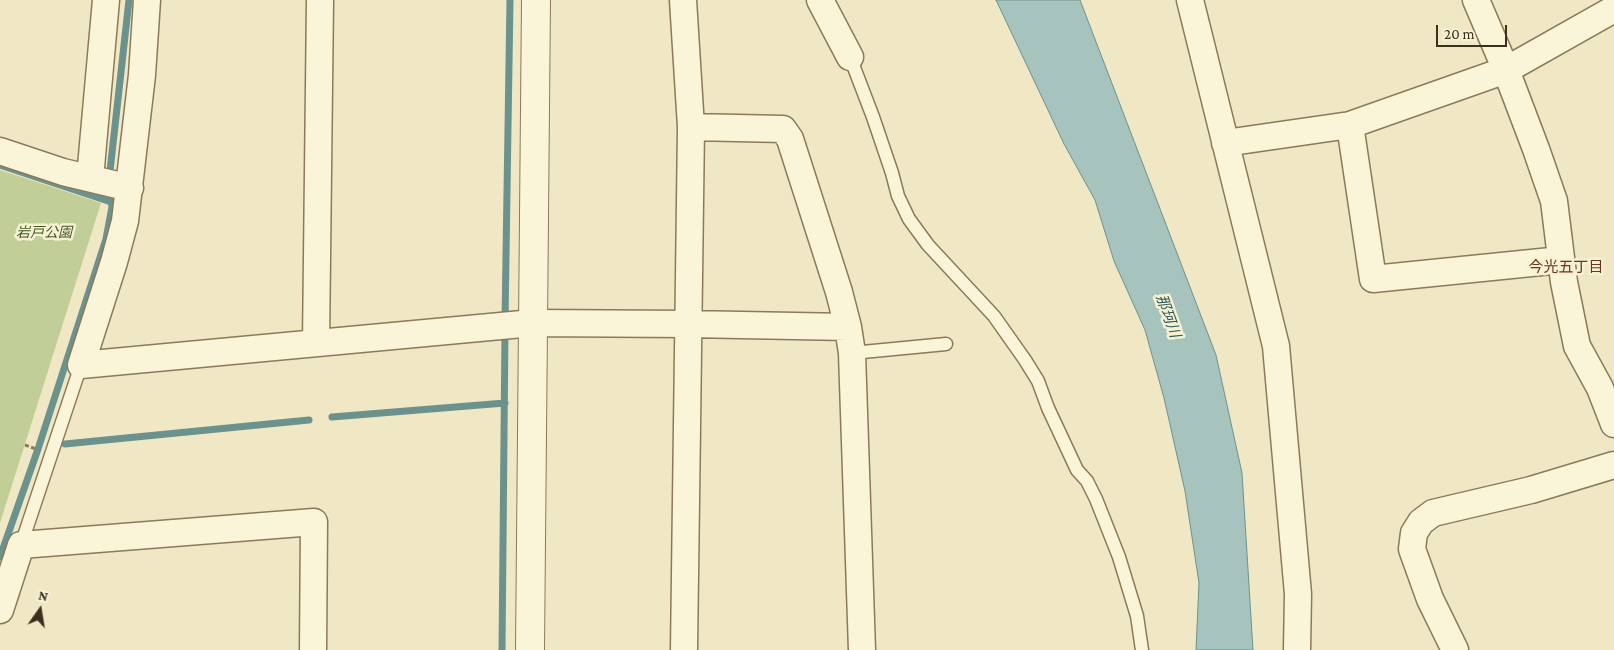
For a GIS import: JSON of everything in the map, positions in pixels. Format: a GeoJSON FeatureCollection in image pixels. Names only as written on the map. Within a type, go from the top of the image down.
{"type":"FeatureCollection","features":[{"type":"Feature","properties":{"kind":"street"},"geometry":{"type":"LineString","coordinates":[[90,178],[106,0]]}},
{"type":"Feature","properties":{"kind":"street"},"geometry":{"type":"LineString","coordinates":[[147,0],[142,75],[125,221],[81,365],[533,323],[848,327]]}},
{"type":"Feature","properties":{"kind":"street"},"geometry":{"type":"LineString","coordinates":[[316,343],[320,0]]}},
{"type":"Feature","properties":{"kind":"street"},"geometry":{"type":"LineString","coordinates":[[530,650],[536,0]]}},
{"type":"Feature","properties":{"kind":"street"},"geometry":{"type":"LineString","coordinates":[[683,0],[691,127],[684,650]]}},
{"type":"Feature","properties":{"kind":"street"},"geometry":{"type":"LineString","coordinates":[[820,0],[850,57]]}},
{"type":"Feature","properties":{"kind":"street"},"geometry":{"type":"LineString","coordinates":[[1190,0],[1276,346],[1298,594],[1297,650]]}},
{"type":"Feature","properties":{"kind":"street"},"geometry":{"type":"LineString","coordinates":[[1476,0],[1506,70],[1554,201],[1564,282],[1577,346],[1607,384],[1614,424]]}},
{"type":"Feature","properties":{"kind":"street"},"geometry":{"type":"LineString","coordinates":[[1225,143],[1350,125],[1506,70],[1614,8]]}},
{"type":"Feature","properties":{"kind":"street"},"geometry":{"type":"LineString","coordinates":[[1350,125],[1373,279],[1561,260]]}},
{"type":"Feature","properties":{"kind":"street"},"geometry":{"type":"LineString","coordinates":[[691,127],[783,129],[790,138],[839,292],[848,327],[852,353],[862,650]]}},
{"type":"Feature","properties":{"kind":"street"},"geometry":{"type":"LineString","coordinates":[[0,151],[63,172],[130,188]]}},
{"type":"Feature","properties":{"kind":"street"},"geometry":{"type":"LineString","coordinates":[[1455,650],[1430,599],[1412,549],[1414,533],[1421,522],[1433,513],[1531,490],[1614,465]]}},
{"type":"Feature","properties":{"kind":"street"},"geometry":{"type":"LineString","coordinates":[[0,610],[22,545],[314,522],[313,650]]}},
{"type":"Feature","properties":{"kind":"lane"},"geometry":{"type":"LineString","coordinates":[[850,57],[892,173],[898,196],[909,219],[928,244],[994,316],[1026,360],[1038,382],[1077,470],[1096,499],[1120,557],[1137,616],[1142,650]]}},
{"type":"Feature","properties":{"kind":"lane"},"geometry":{"type":"LineString","coordinates":[[852,353],[946,344]]}},
{"type":"Feature","properties":{"kind":"lane"},"geometry":{"type":"LineString","coordinates":[[22,545],[81,365]]}},
{"type":"Feature","properties":{"kind":"green space","name":"岩戸公園"},"geometry":{"type":"Polygon","coordinates":[[[0,170],[101,203],[0,523],[0,170]]]}},
{"type":"Feature","properties":{"kind":"water","name":"那珂川"},"geometry":{"type":"Polygon","coordinates":[[[996,0],[1080,0],[1216,355],[1242,473],[1253,650],[1196,650],[1199,583],[1185,491],[1164,398],[1145,330],[1114,261],[1095,200],[1064,144],[996,0]]]}},
{"type":"Feature","properties":{"kind":"waterway"},"geometry":{"type":"LineString","coordinates":[[0,557],[38,449],[106,239],[112,207],[109,180],[129,0]]}},
{"type":"Feature","properties":{"kind":"waterway"},"geometry":{"type":"LineString","coordinates":[[505,320],[510,0]]}},
{"type":"Feature","properties":{"kind":"waterway"},"geometry":{"type":"LineString","coordinates":[[0,165],[111,202]]}},
{"type":"Feature","properties":{"kind":"waterway"},"geometry":{"type":"LineString","coordinates":[[502,650],[505,330]]}},
{"type":"Feature","properties":{"kind":"waterway"},"geometry":{"type":"LineString","coordinates":[[332,417],[505,403]]}},
{"type":"Feature","properties":{"kind":"waterway"},"geometry":{"type":"LineString","coordinates":[[65,444],[309,420]]}},
{"type":"Feature","properties":{"kind":"district","name":"今光五丁目"},"geometry":{"type":"Point","coordinates":[1566,267]}}]}
